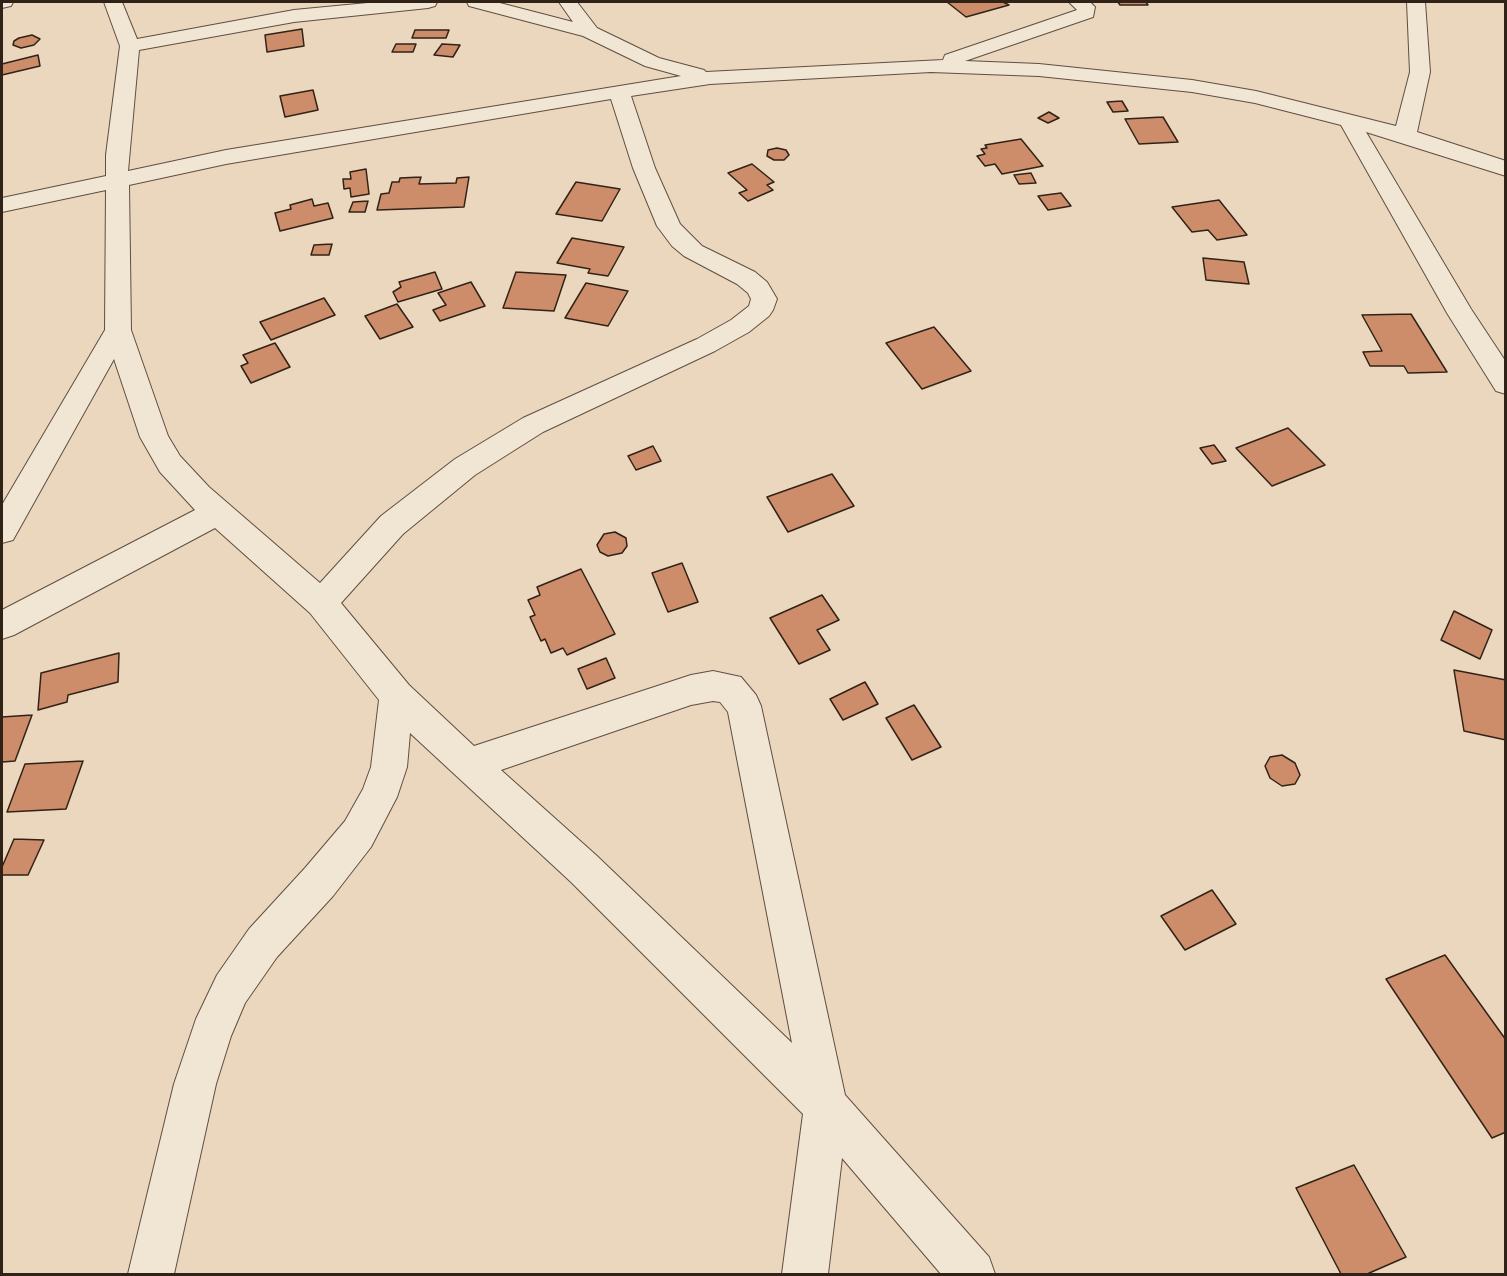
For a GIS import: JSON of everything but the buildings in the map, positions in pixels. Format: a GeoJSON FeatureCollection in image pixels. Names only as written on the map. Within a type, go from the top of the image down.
{"type":"FeatureCollection","features":[{"type":"Feature","properties":{"kind":"street"},"geometry":{"type":"LineString","coordinates":[[113,2],[130,46],[117,155],[118,330],[154,437],[170,464],[198,495],[321,603],[397,696],[429,729],[471,764],[608,892],[826,1106],[972,1275]]}},
{"type":"Feature","properties":{"kind":"street"},"geometry":{"type":"LineString","coordinates":[[130,46],[294,16],[428,2]]}},
{"type":"Feature","properties":{"kind":"street"},"geometry":{"type":"LineString","coordinates":[[476,2],[590,32],[652,62],[710,78]]}},
{"type":"Feature","properties":{"kind":"street"},"geometry":{"type":"LineString","coordinates":[[568,2],[590,32]]}},
{"type":"Feature","properties":{"kind":"street"},"geometry":{"type":"LineString","coordinates":[[930,66],[1086,13],[1086,7],[1078,2]]}},
{"type":"Feature","properties":{"kind":"street"},"geometry":{"type":"LineString","coordinates":[[1405,135],[1420,72],[1416,2]]}},
{"type":"Feature","properties":{"kind":"street"},"geometry":{"type":"LineString","coordinates":[[2,205],[117,179],[362,133],[619,91],[710,78],[930,66],[1039,70],[1192,86],[1256,98],[1405,135],[1506,169]]}},
{"type":"Feature","properties":{"kind":"street"},"geometry":{"type":"LineString","coordinates":[[321,603],[392,525],[465,467],[533,425],[714,340],[740,326],[760,310],[764,298],[758,288],[747,278],[693,251],[669,226],[644,168],[619,91]]}},
{"type":"Feature","properties":{"kind":"street"},"geometry":{"type":"LineString","coordinates":[[1349,121],[1460,313],[1506,384]]}},
{"type":"Feature","properties":{"kind":"street"},"geometry":{"type":"LineString","coordinates":[[2,531],[118,330]]}},
{"type":"Feature","properties":{"kind":"street"},"geometry":{"type":"LineString","coordinates":[[2,625],[219,512]]}},
{"type":"Feature","properties":{"kind":"street"},"geometry":{"type":"LineString","coordinates":[[471,764],[691,690],[713,686],[729,688],[744,706],[826,1106],[805,1275]]}},
{"type":"Feature","properties":{"kind":"street"},"geometry":{"type":"LineString","coordinates":[[151,1275],[195,1084],[211,1034],[231,989],[262,943],[326,874],[357,834],[379,797],[389,767],[397,696]]}}]}
